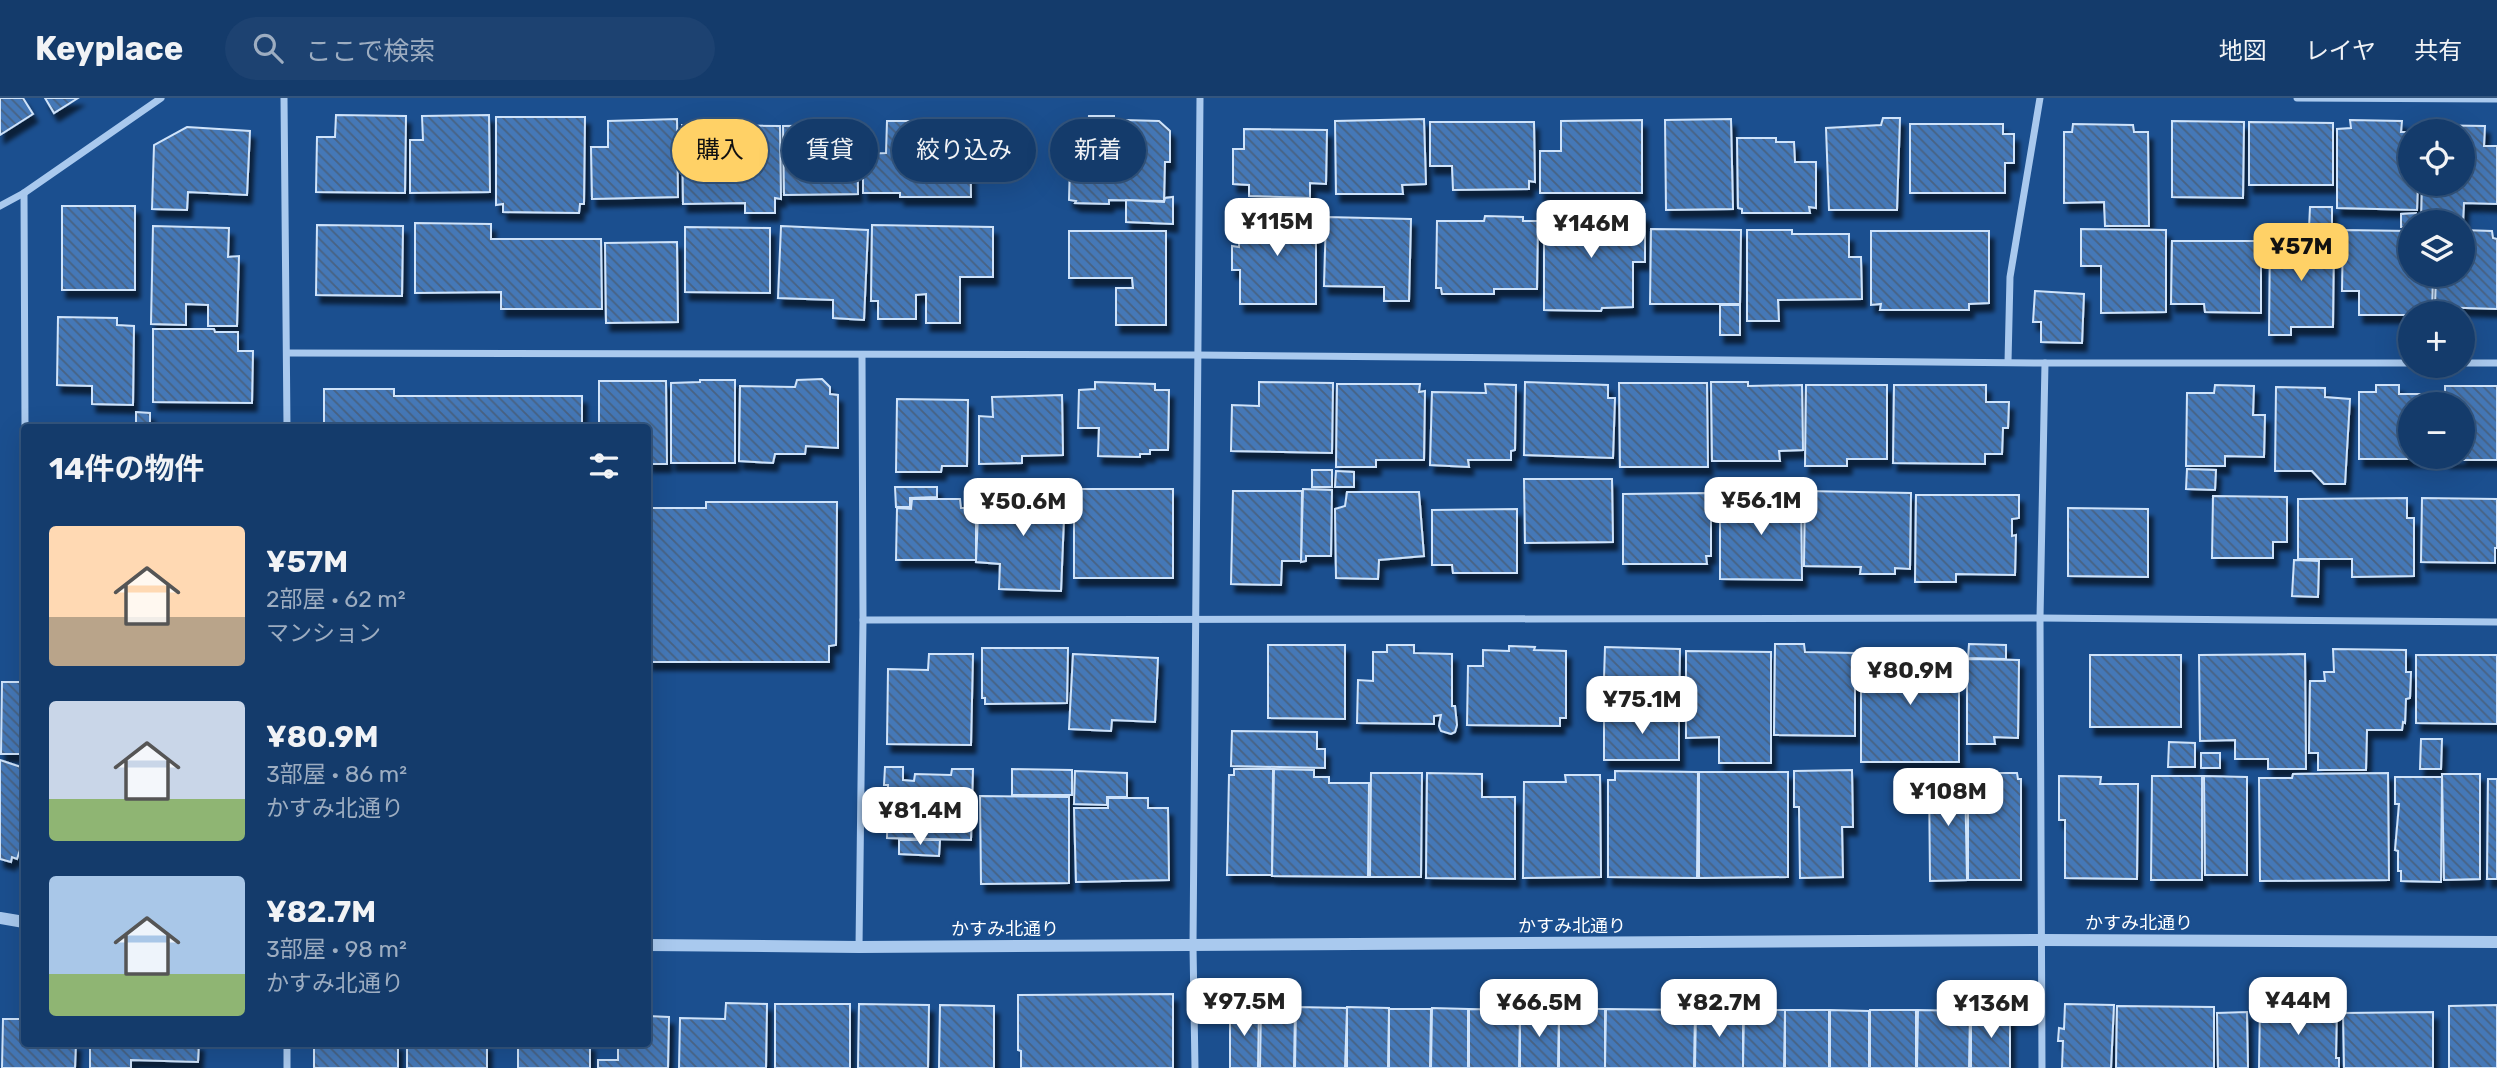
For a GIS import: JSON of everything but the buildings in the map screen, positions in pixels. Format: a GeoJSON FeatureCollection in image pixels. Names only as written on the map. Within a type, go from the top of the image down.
{"type":"FeatureCollection","features":[{"type":"Feature","properties":{"kind":"street"},"geometry":{"type":"LineString","coordinates":[[0,206],[24,193],[161,98]]}},
{"type":"Feature","properties":{"kind":"street"},"geometry":{"type":"LineString","coordinates":[[284,98],[287,424]]}},
{"type":"Feature","properties":{"kind":"street"},"geometry":{"type":"LineString","coordinates":[[1195,1068],[1193,946],[1200,98]]}},
{"type":"Feature","properties":{"kind":"street"},"geometry":{"type":"LineString","coordinates":[[2008,362],[2010,277],[2040,98]]}},
{"type":"Feature","properties":{"kind":"street"},"geometry":{"type":"LineString","coordinates":[[2297,98],[2497,99]]}},
{"type":"Feature","properties":{"kind":"street"},"geometry":{"type":"LineString","coordinates":[[24,193],[25,424]]}},
{"type":"Feature","properties":{"kind":"street"},"geometry":{"type":"LineString","coordinates":[[287,353],[1198,355],[2045,363],[2398,363]]}},
{"type":"Feature","properties":{"kind":"street"},"geometry":{"type":"LineString","coordinates":[[859,947],[863,620],[862,355]]}},
{"type":"Feature","properties":{"kind":"street"},"geometry":{"type":"LineString","coordinates":[[2042,1068],[2040,618],[2045,363]]}},
{"type":"Feature","properties":{"kind":"street"},"geometry":{"type":"LineString","coordinates":[[2475,363],[2497,363]]}},
{"type":"Feature","properties":{"kind":"street"},"geometry":{"type":"LineString","coordinates":[[863,620],[2040,618],[2497,622]]}},
{"type":"Feature","properties":{"kind":"street"},"geometry":{"type":"LineString","coordinates":[[0,918],[21,922]]}},
{"type":"Feature","properties":{"kind":"street","name":"かすみ北通り"},"geometry":{"type":"LineString","coordinates":[[651,945],[1193,946],[2042,940],[2497,942]]}},
{"type":"Feature","properties":{"kind":"street"},"geometry":{"type":"LineString","coordinates":[[287,1047],[287,1068]]}}]}
